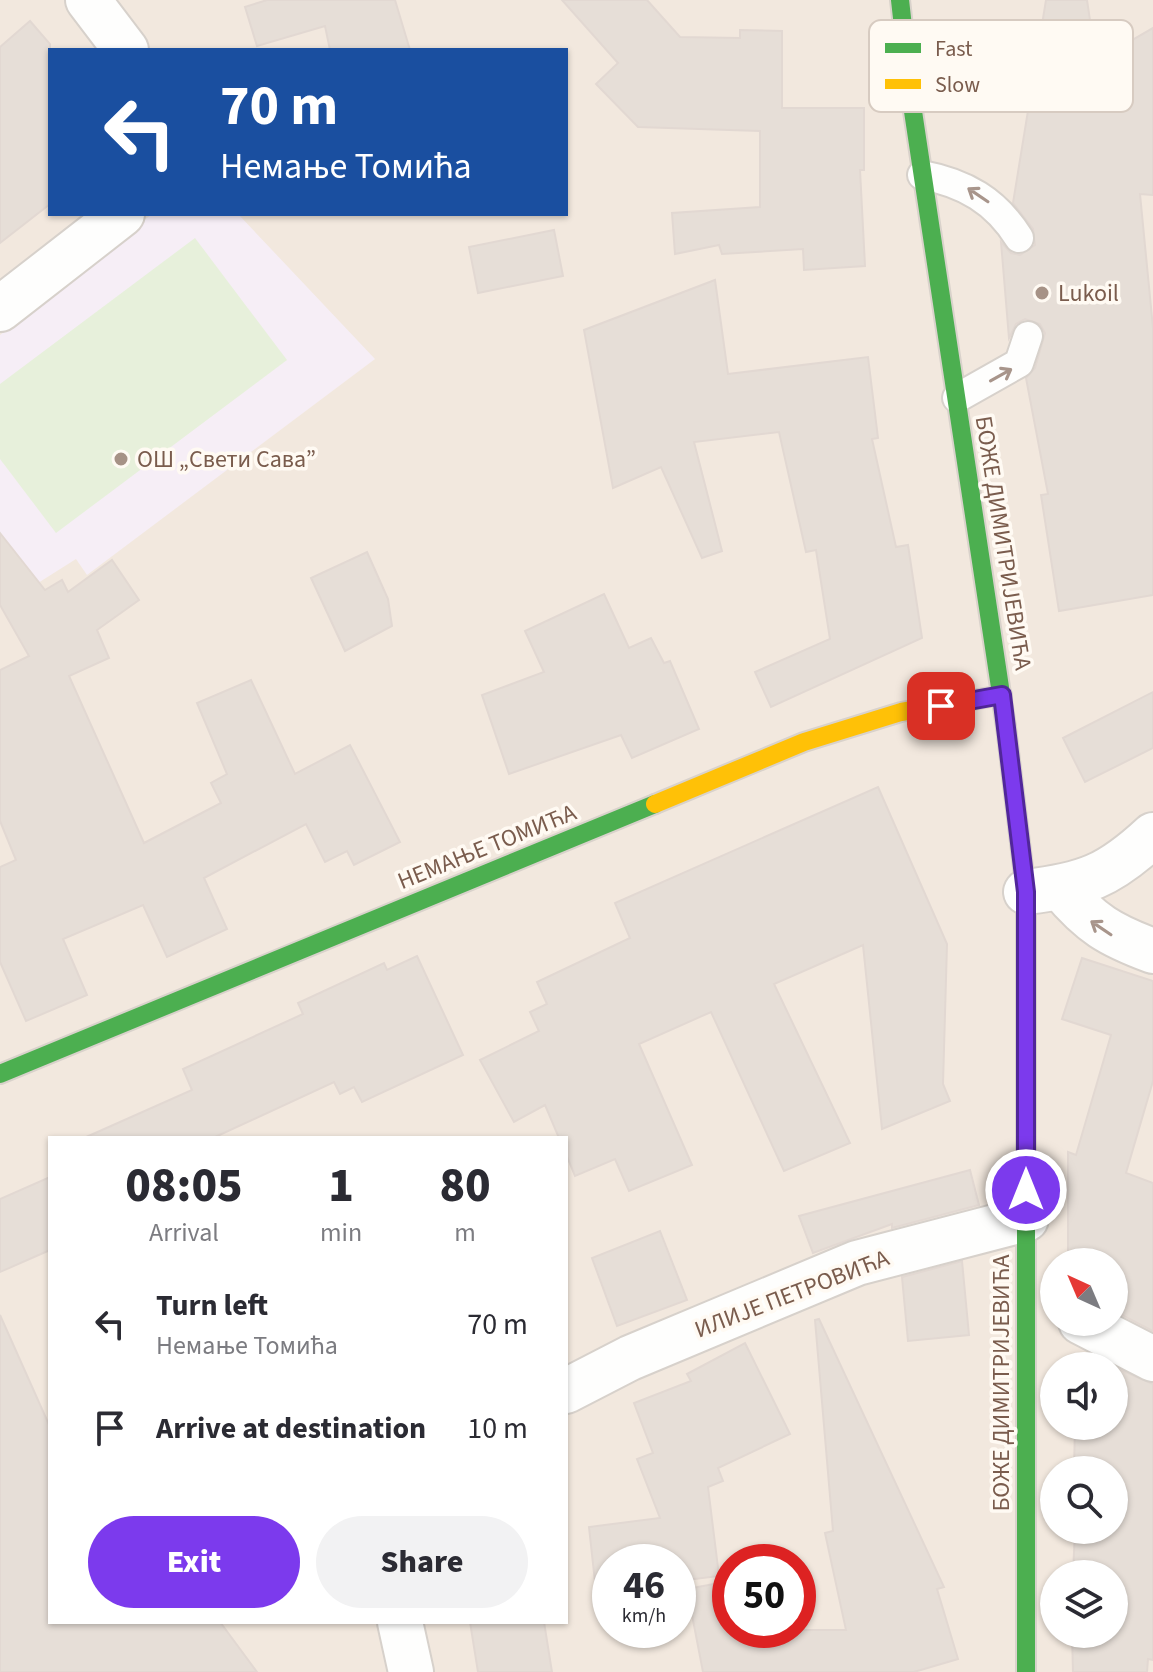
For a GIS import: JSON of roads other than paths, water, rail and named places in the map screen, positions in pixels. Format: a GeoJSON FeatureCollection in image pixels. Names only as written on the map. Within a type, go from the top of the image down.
{"type":"FeatureCollection","features":[{"type":"Feature","properties":{"kind":"main road","name":"БОЖЕ ДИМИТРИЈЕВИЋА"},"geometry":{"type":"LineString","coordinates":[[900,0],[903,20]]}},
{"type":"Feature","properties":{"kind":"main road","name":"БОЖЕ ДИМИТРИЈЕВИЋА"},"geometry":{"type":"LineString","coordinates":[[914,112],[1002,695],[1044,890],[1026,1219],[1040,1300],[1026,1672]]}},
{"type":"Feature","properties":{"kind":"main road","name":"НЕМАЊЕ ТОМИЋА"},"geometry":{"type":"LineString","coordinates":[[0,1074],[804,742],[901,712],[1002,695]]}},
{"type":"Feature","properties":{"kind":"street"},"geometry":{"type":"LineString","coordinates":[[88,0],[124,48]]}},
{"type":"Feature","properties":{"kind":"street"},"geometry":{"type":"LineString","coordinates":[[0,309],[119,216]]}},
{"type":"Feature","properties":{"kind":"street"},"geometry":{"type":"LineString","coordinates":[[1044,890],[1088,882],[1120,863],[1153,835]]}},
{"type":"Feature","properties":{"kind":"street"},"geometry":{"type":"LineString","coordinates":[[1044,890],[1109,934],[1153,951]]}},
{"type":"Feature","properties":{"kind":"street","name":"ИЛИЈЕ ПЕТРОВИЋА"},"geometry":{"type":"LineString","coordinates":[[568,1390],[630,1358],[857,1263],[1026,1219]]}},
{"type":"Feature","properties":{"kind":"street"},"geometry":{"type":"LineString","coordinates":[[1108,1336],[1153,1359]]}},
{"type":"Feature","properties":{"kind":"street"},"geometry":{"type":"LineString","coordinates":[[400,1624],[411,1672]]}},
{"type":"Feature","properties":{"kind":"lane"},"geometry":{"type":"LineString","coordinates":[[922,175],[950,180],[976,192],[998,210],[1019,238]]}},
{"type":"Feature","properties":{"kind":"lane"},"geometry":{"type":"LineString","coordinates":[[957,398],[1019,363],[1028,336]]}},
{"type":"Feature","properties":{"kind":"place","name":"Lukoil"},"geometry":{"type":"Point","coordinates":[1042,293]}},
{"type":"Feature","properties":{"kind":"place","name":"ОШ „Свети Сава”"},"geometry":{"type":"Point","coordinates":[121,459]}}]}
